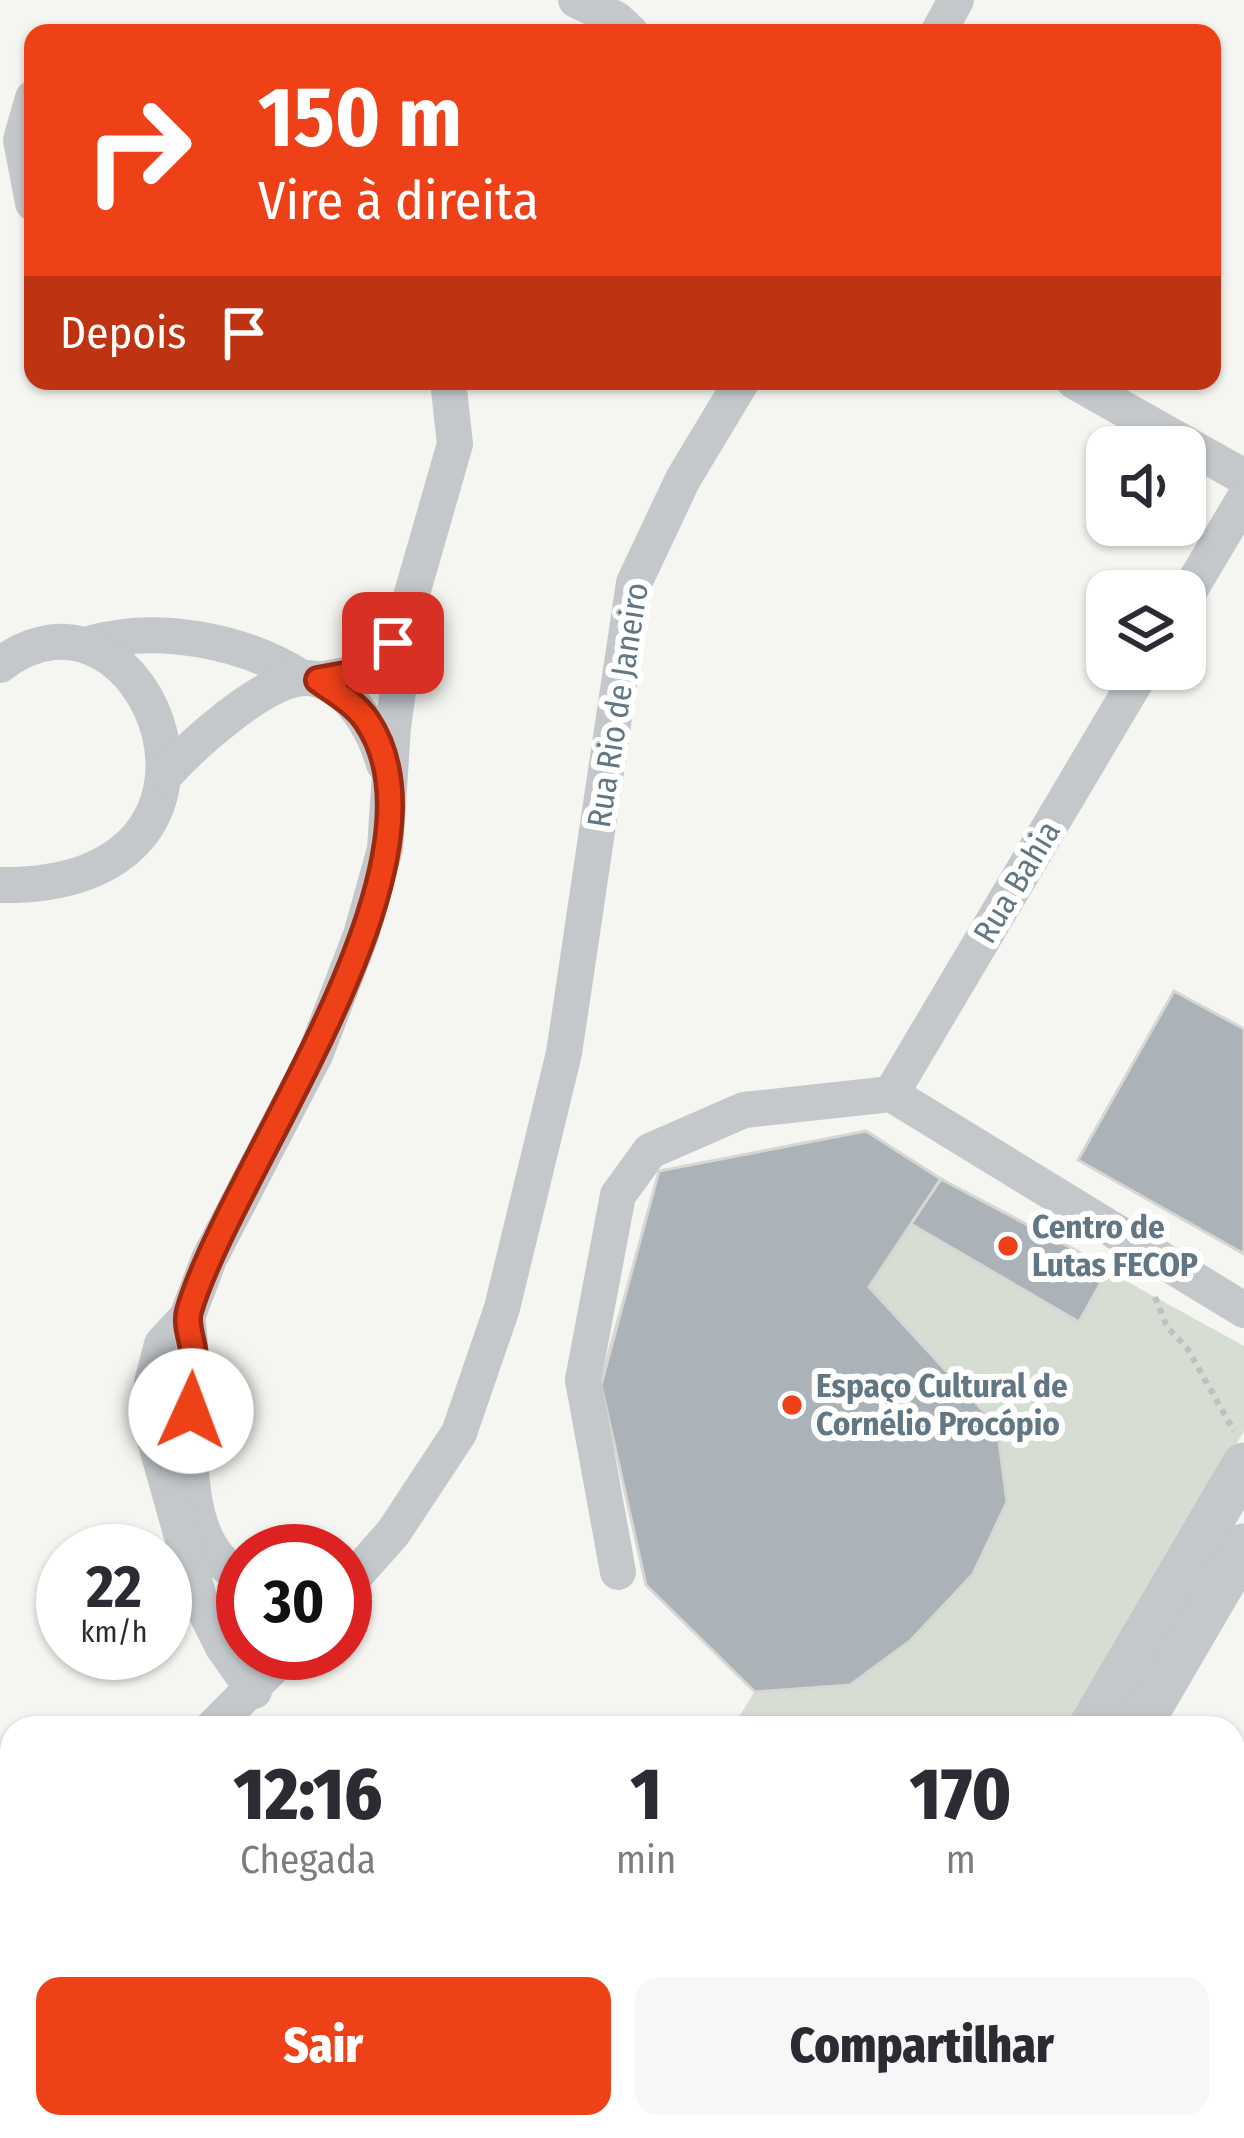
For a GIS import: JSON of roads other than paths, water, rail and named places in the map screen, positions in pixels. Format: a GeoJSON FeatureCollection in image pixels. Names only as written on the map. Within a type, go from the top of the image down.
{"type":"FeatureCollection","features":[{"type":"Feature","properties":{"kind":"street"},"geometry":{"type":"LineString","coordinates":[[576,0],[621,24]]}},
{"type":"Feature","properties":{"kind":"street"},"geometry":{"type":"LineString","coordinates":[[165,775],[242,710],[310,679],[348,678],[382,658],[411,597],[455,444],[449,390]]}},
{"type":"Feature","properties":{"kind":"street","name":"Rua Rio de Janeiro"},"geometry":{"type":"LineString","coordinates":[[372,1557],[459,1433],[528,1208],[574,982],[634,583],[683,479],[737,390]]}},
{"type":"Feature","properties":{"kind":"street"},"geometry":{"type":"LineString","coordinates":[[1090,390],[1244,477]]}},
{"type":"Feature","properties":{"kind":"street"},"geometry":{"type":"LineString","coordinates":[[1202,570],[1244,499]]}},
{"type":"Feature","properties":{"kind":"street"},"geometry":{"type":"LineString","coordinates":[[254,1691],[223,1647],[200,1601],[149,1419],[163,1344],[187,1317],[209,1259],[316,1054],[361,935],[385,848],[411,597]]}},
{"type":"Feature","properties":{"kind":"street"},"geometry":{"type":"LineString","coordinates":[[0,665],[34,645],[89,644],[126,633],[195,640],[272,662],[310,679],[368,722],[383,762],[388,796]]}},
{"type":"Feature","properties":{"kind":"street"},"geometry":{"type":"LineString","coordinates":[[0,886],[74,876],[126,852],[155,815],[165,775],[150,706],[112,656],[89,644]]}},
{"type":"Feature","properties":{"kind":"street","name":"Rua Bahia"},"geometry":{"type":"LineString","coordinates":[[891,1094],[1131,690]]}},
{"type":"Feature","properties":{"kind":"street"},"geometry":{"type":"LineString","coordinates":[[618,1572],[583,1380],[618,1195],[650,1151],[744,1110],[891,1094],[1244,1310]]}},
{"type":"Feature","properties":{"kind":"street"},"geometry":{"type":"LineString","coordinates":[[187,1317],[194,1354],[189,1436],[198,1515],[216,1558]]}},
{"type":"Feature","properties":{"kind":"street"},"geometry":{"type":"LineString","coordinates":[[1097,1716],[1242,1452]]}},
{"type":"Feature","properties":{"kind":"street"},"geometry":{"type":"LineString","coordinates":[[1145,1716],[1244,1546]]}},
{"type":"Feature","properties":{"kind":"street"},"geometry":{"type":"LineString","coordinates":[[226,1716],[264,1680]]}},
{"type":"Feature","properties":{"kind":"place","name":"Centro de Lutas FECOP"},"geometry":{"type":"Point","coordinates":[1008,1246]}},
{"type":"Feature","properties":{"kind":"place","name":"Espaço Cultural de Cornélio Procópio"},"geometry":{"type":"Point","coordinates":[792,1405]}}]}
